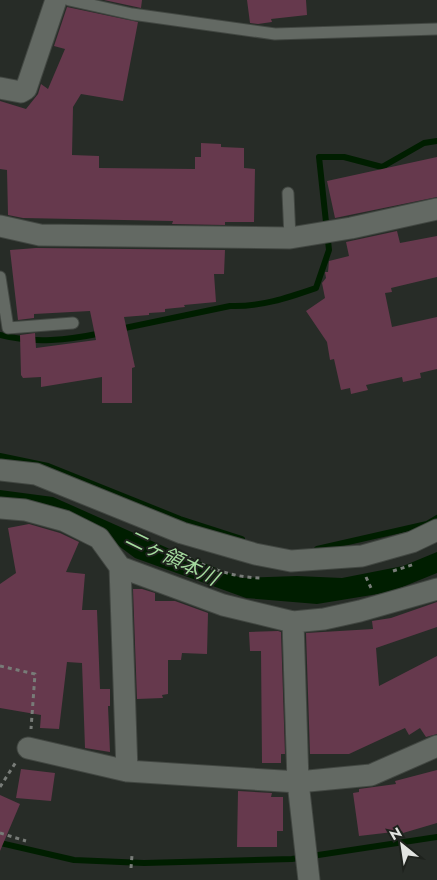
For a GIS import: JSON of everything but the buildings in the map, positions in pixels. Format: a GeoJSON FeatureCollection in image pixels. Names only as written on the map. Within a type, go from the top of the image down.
{"type":"FeatureCollection","features":[{"type":"Feature","properties":{"kind":"street"},"geometry":{"type":"LineString","coordinates":[[0,88],[20,92],[26,89],[56,0]]}},
{"type":"Feature","properties":{"kind":"street"},"geometry":{"type":"LineString","coordinates":[[0,226],[40,235],[290,238],[351,228],[437,209]]}},
{"type":"Feature","properties":{"kind":"street"},"geometry":{"type":"LineString","coordinates":[[0,470],[36,474],[182,533],[255,554],[290,561],[362,556],[412,542],[437,530]]}},
{"type":"Feature","properties":{"kind":"street"},"geometry":{"type":"LineString","coordinates":[[0,508],[25,510],[57,519],[99,538],[120,567],[223,605],[259,616],[293,622],[324,619],[360,611],[437,589]]}},
{"type":"Feature","properties":{"kind":"street"},"geometry":{"type":"LineString","coordinates":[[120,567],[127,771]]}},
{"type":"Feature","properties":{"kind":"street"},"geometry":{"type":"LineString","coordinates":[[293,622],[298,782],[309,874]]}},
{"type":"Feature","properties":{"kind":"street"},"geometry":{"type":"LineString","coordinates":[[28,748],[127,771],[298,782],[371,775],[437,746]]}},
{"type":"Feature","properties":{"kind":"lane"},"geometry":{"type":"LineString","coordinates":[[69,0],[132,14],[276,34],[437,29]]}},
{"type":"Feature","properties":{"kind":"lane"},"geometry":{"type":"LineString","coordinates":[[288,194],[290,238]]}},
{"type":"Feature","properties":{"kind":"lane"},"geometry":{"type":"LineString","coordinates":[[0,277],[8,328],[72,323]]}},
{"type":"Feature","properties":{"kind":"path"},"geometry":{"type":"LineString","coordinates":[[0,666],[35,674],[32,705],[34,712],[28,748],[13,765],[0,787]]}},
{"type":"Feature","properties":{"kind":"path"},"geometry":{"type":"LineString","coordinates":[[0,833],[26,841]]}},
{"type":"Feature","properties":{"kind":"path"},"geometry":{"type":"LineString","coordinates":[[131,868],[132,855]]}},
{"type":"Feature","properties":{"kind":"water","name":"二ヶ領本川"},"geometry":{"type":"Polygon","coordinates":[[[0,490],[53,497],[181,554],[241,578],[297,576],[342,578],[403,566],[437,552],[437,573],[390,592],[317,604],[246,598],[135,558],[92,526],[0,501],[0,490]]]}},
{"type":"Feature","properties":{"kind":"waterway"},"geometry":{"type":"LineString","coordinates":[[120,329],[230,306],[263,303],[316,288],[329,250],[319,157],[344,157],[382,167],[424,143],[437,141]]}},
{"type":"Feature","properties":{"kind":"waterway"},"geometry":{"type":"LineString","coordinates":[[0,335],[13,338],[51,340],[102,333]]}},
{"type":"Feature","properties":{"kind":"waterway"},"geometry":{"type":"LineString","coordinates":[[0,456],[48,466],[180,519],[242,539]]}},
{"type":"Feature","properties":{"kind":"waterway"},"geometry":{"type":"LineString","coordinates":[[317,549],[427,524],[437,518]]}},
{"type":"Feature","properties":{"kind":"waterway"},"geometry":{"type":"LineString","coordinates":[[0,843],[74,860],[144,863],[292,859],[437,837]]}}]}
